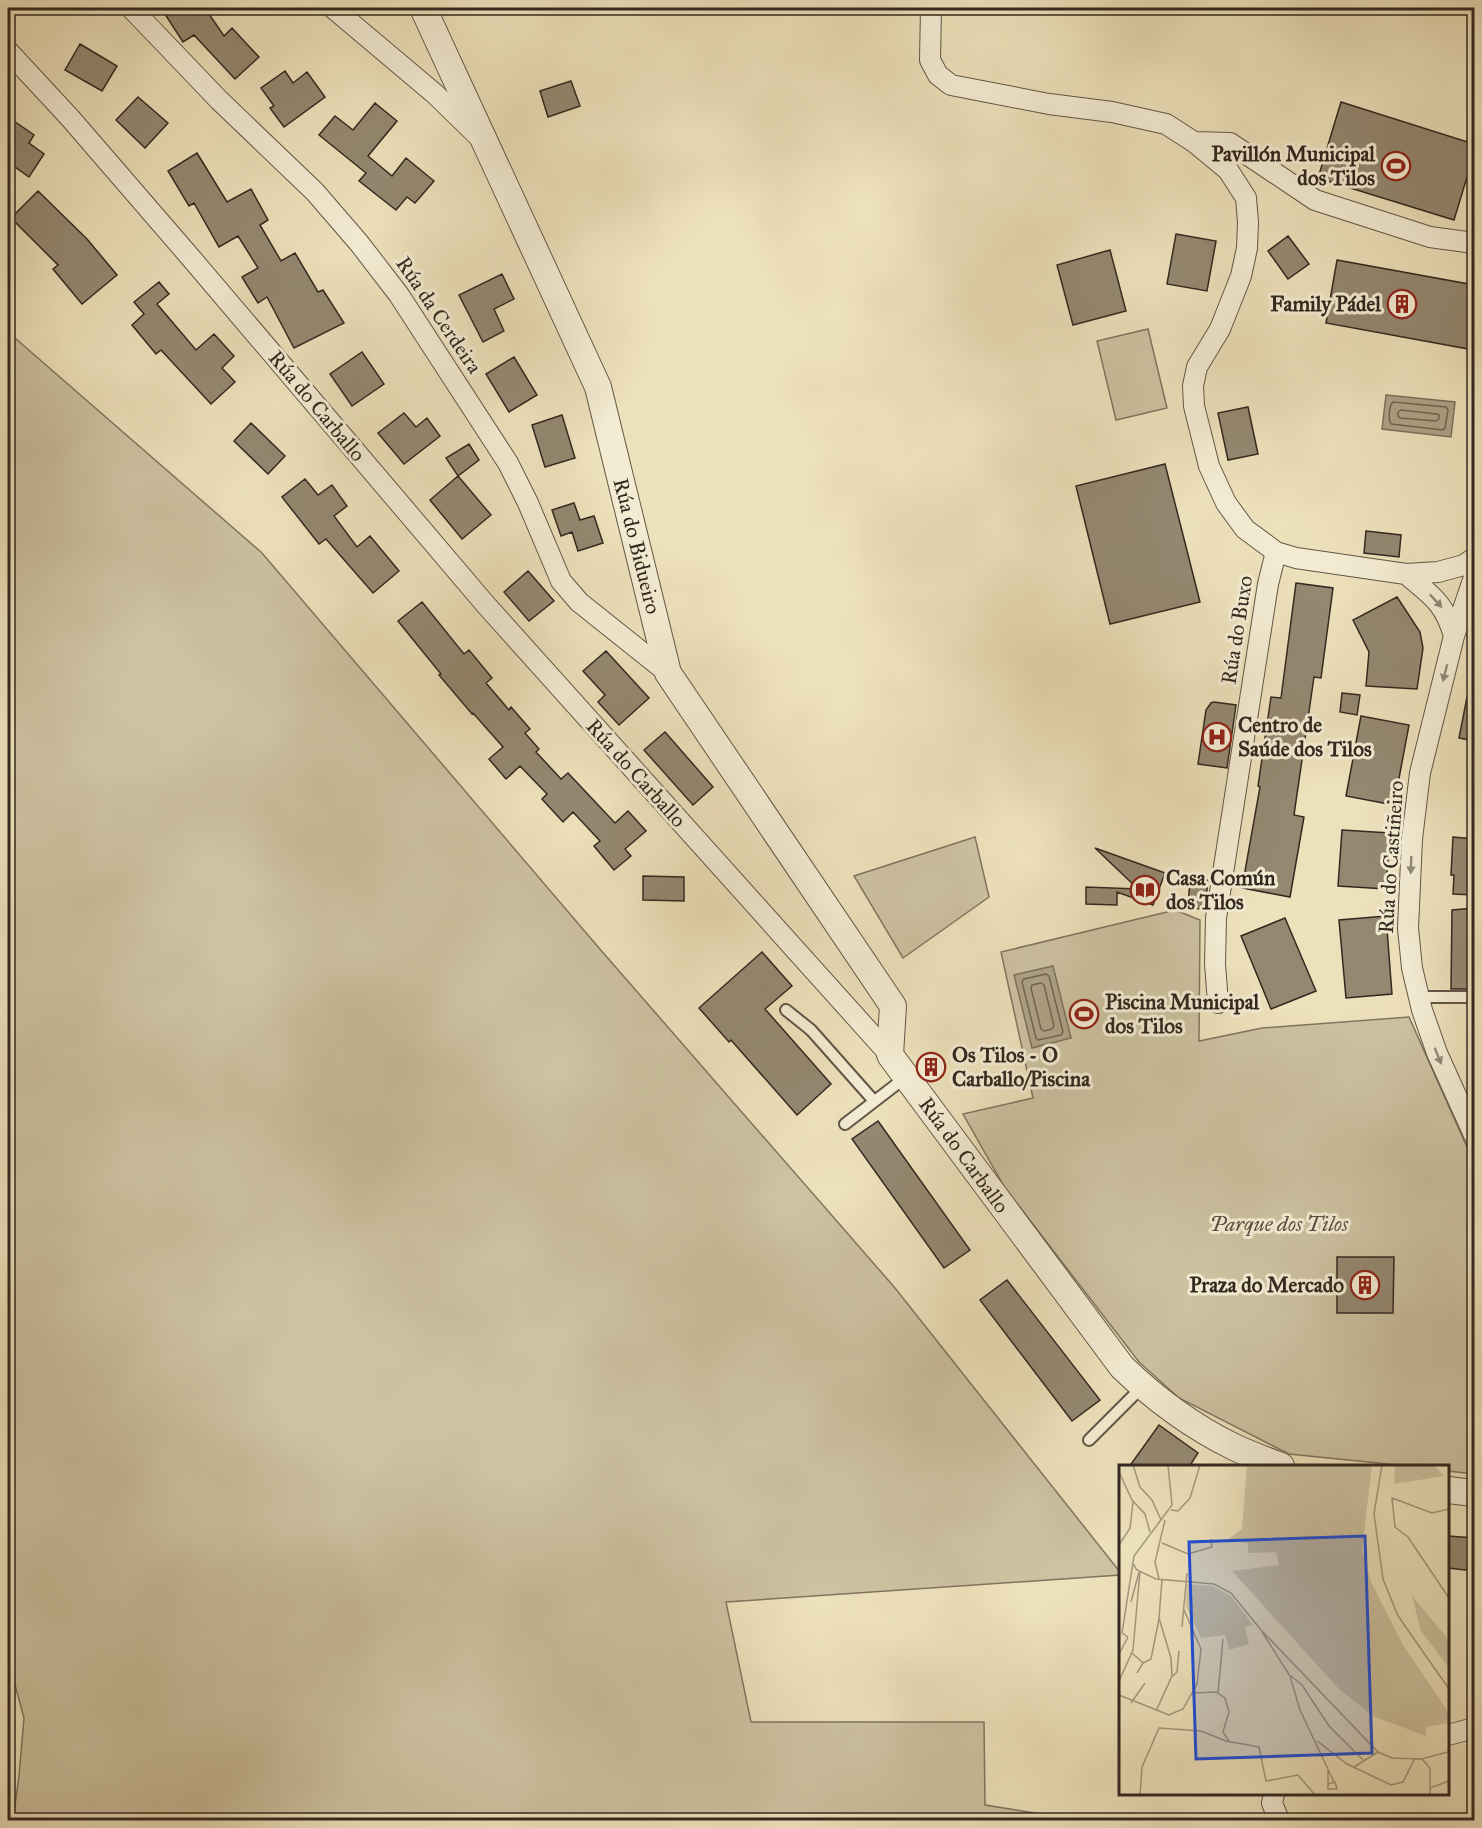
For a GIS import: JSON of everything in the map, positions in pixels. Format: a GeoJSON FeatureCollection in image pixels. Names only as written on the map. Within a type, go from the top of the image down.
{"type":"FeatureCollection","features":[{"type":"Feature","properties":{"kind":"street","name":"Rúa da Cerdeira"},"geometry":{"type":"LineString","coordinates":[[131,8],[219,100],[315,192],[359,243],[399,295],[508,463],[528,503],[561,581],[579,602],[668,673]]}},
{"type":"Feature","properties":{"kind":"street"},"geometry":{"type":"LineString","coordinates":[[333,8],[435,94],[484,142]]}},
{"type":"Feature","properties":{"kind":"street","name":"Rúa do Bidueiro"},"geometry":{"type":"LineString","coordinates":[[423,8],[598,387],[668,673],[893,1006],[890,1055]]}},
{"type":"Feature","properties":{"kind":"street"},"geometry":{"type":"LineString","coordinates":[[932,8],[930,60],[938,75],[951,85],[1048,104],[1112,112],[1166,124],[1194,142],[1228,170],[1246,198],[1247,248],[1241,276],[1220,329],[1197,367],[1192,386],[1194,406],[1209,466],[1226,503],[1245,529],[1276,552],[1296,558],[1406,574],[1438,572],[1464,565],[1474,558]]}},
{"type":"Feature","properties":{"kind":"street","name":"Rúa do Carballo"},"geometry":{"type":"LineString","coordinates":[[8,51],[70,118],[176,240],[486,605],[890,1055],[1122,1367],[1142,1386],[1200,1428],[1236,1448],[1276,1465]]}},
{"type":"Feature","properties":{"kind":"street"},"geometry":{"type":"LineString","coordinates":[[1194,142],[1230,143],[1316,200],[1430,237],[1474,243]]}},
{"type":"Feature","properties":{"kind":"street","name":"Rúa do Buxo"},"geometry":{"type":"LineString","coordinates":[[1218,1003],[1215,964],[1216,918],[1268,584],[1276,552]]}},
{"type":"Feature","properties":{"kind":"street"},"geometry":{"type":"LineString","coordinates":[[1406,574],[1439,602],[1449,618],[1454,636]]}},
{"type":"Feature","properties":{"kind":"street","name":"Rúa do Castiñeiro"},"geometry":{"type":"LineString","coordinates":[[1474,577],[1454,636],[1420,773],[1412,838],[1408,928],[1412,968],[1419,997],[1437,1053],[1474,1135]]}},
{"type":"Feature","properties":{"kind":"street"},"geometry":{"type":"LineString","coordinates":[[1449,1490],[1474,1492]]}},
{"type":"Feature","properties":{"kind":"street"},"geometry":{"type":"LineString","coordinates":[[1449,1735],[1474,1728]]}},
{"type":"Feature","properties":{"kind":"street"},"geometry":{"type":"LineString","coordinates":[[1274,1795],[1272,1803],[1279,1821]]}},
{"type":"Feature","properties":{"kind":"lane"},"geometry":{"type":"LineString","coordinates":[[1419,997],[1474,997]]}},
{"type":"Feature","properties":{"kind":"lane"},"geometry":{"type":"LineString","coordinates":[[786,1010],[811,1030],[874,1101]]}},
{"type":"Feature","properties":{"kind":"lane"},"geometry":{"type":"LineString","coordinates":[[845,1124],[906,1077]]}},
{"type":"Feature","properties":{"kind":"lane"},"geometry":{"type":"LineString","coordinates":[[1089,1440],[1142,1386]]}},
{"type":"Feature","properties":{"kind":"green space"},"geometry":{"type":"Polygon","coordinates":[[[1148,329],[1167,408],[1116,420],[1097,341],[1148,329]]]}},
{"type":"Feature","properties":{"kind":"green space"},"geometry":{"type":"Polygon","coordinates":[[[8,332],[262,553],[599,948],[895,1288],[1119,1571],[1119,1575],[726,1602],[751,1722],[984,1722],[985,1805],[1080,1820],[13,1820],[24,1718],[8,1659],[8,332]]]}},
{"type":"Feature","properties":{"kind":"green space"},"geometry":{"type":"Polygon","coordinates":[[[975,837],[989,897],[903,958],[854,876],[975,837]]]}},
{"type":"Feature","properties":{"kind":"green space","name":"Parque dos Tilos"},"geometry":{"type":"Polygon","coordinates":[[[1175,910],[1200,920],[1199,1041],[1262,1028],[1409,1017],[1474,1163],[1474,1474],[1449,1471],[1449,1465],[1397,1465],[1289,1454],[1179,1398],[1139,1362],[1005,1188],[963,1114],[1033,1098],[1001,952],[1175,910]]]}},
{"type":"Feature","properties":{"kind":"water"},"geometry":{"type":"Polygon","coordinates":[[[1386,395],[1455,402],[1451,437],[1382,429],[1386,395]]]}},
{"type":"Feature","properties":{"kind":"water"},"geometry":{"type":"Polygon","coordinates":[[[1053,966],[1071,1038],[1032,1048],[1014,975],[1053,966]]]}},
{"type":"Feature","properties":{"kind":"building"},"geometry":{"type":"Polygon","coordinates":[[[161,8],[205,8],[224,36],[232,28],[259,57],[235,79],[194,35],[183,42],[161,8]]]}},
{"type":"Feature","properties":{"kind":"building"},"geometry":{"type":"Polygon","coordinates":[[[80,44],[117,66],[102,91],[65,70],[80,44]]]}},
{"type":"Feature","properties":{"kind":"building"},"geometry":{"type":"Polygon","coordinates":[[[285,71],[293,83],[307,72],[325,97],[284,127],[270,108],[274,106],[261,88],[285,71]]]}},
{"type":"Feature","properties":{"kind":"building"},"geometry":{"type":"Polygon","coordinates":[[[571,81],[580,106],[548,117],[540,91],[571,81]]]}},
{"type":"Feature","properties":{"kind":"building"},"geometry":{"type":"Polygon","coordinates":[[[138,97],[168,123],[145,148],[116,120],[138,97]]]}},
{"type":"Feature","properties":{"kind":"building","name":"Pavillón Municipal dos Tilos"},"geometry":{"type":"Polygon","coordinates":[[[1341,102],[1474,144],[1474,154],[1454,220],[1318,178],[1341,102]]]}},
{"type":"Feature","properties":{"kind":"building"},"geometry":{"type":"Polygon","coordinates":[[[375,103],[397,121],[368,156],[392,176],[406,158],[434,181],[415,203],[407,197],[396,210],[359,181],[366,173],[319,135],[335,116],[353,130],[375,103]]]}},
{"type":"Feature","properties":{"kind":"building"},"geometry":{"type":"Polygon","coordinates":[[[8,117],[34,135],[29,143],[44,154],[29,177],[8,162],[8,117]]]}},
{"type":"Feature","properties":{"kind":"building"},"geometry":{"type":"Polygon","coordinates":[[[197,153],[227,202],[251,189],[268,220],[260,225],[281,261],[295,253],[318,292],[323,290],[344,323],[294,348],[267,297],[258,303],[242,277],[258,268],[238,236],[219,247],[194,203],[189,206],[168,171],[197,153]]]}},
{"type":"Feature","properties":{"kind":"building"},"geometry":{"type":"Polygon","coordinates":[[[38,191],[87,239],[117,275],[82,304],[53,269],[58,265],[11,218],[38,191]]]}},
{"type":"Feature","properties":{"kind":"building"},"geometry":{"type":"Polygon","coordinates":[[[1176,234],[1216,241],[1207,291],[1167,284],[1176,234]]]}},
{"type":"Feature","properties":{"kind":"building"},"geometry":{"type":"Polygon","coordinates":[[[1288,236],[1309,264],[1288,279],[1268,251],[1288,236]]]}},
{"type":"Feature","properties":{"kind":"building"},"geometry":{"type":"Polygon","coordinates":[[[1110,250],[1126,311],[1073,325],[1057,265],[1110,250]]]}},
{"type":"Feature","properties":{"kind":"building","name":"Family Pádel"},"geometry":{"type":"Polygon","coordinates":[[[1337,260],[1474,285],[1474,350],[1326,323],[1337,260]]]}},
{"type":"Feature","properties":{"kind":"building"},"geometry":{"type":"Polygon","coordinates":[[[502,274],[514,299],[494,309],[504,331],[483,342],[459,295],[502,274]]]}},
{"type":"Feature","properties":{"kind":"building"},"geometry":{"type":"Polygon","coordinates":[[[159,282],[169,294],[157,304],[196,350],[214,334],[234,356],[222,368],[235,382],[211,404],[161,350],[156,354],[132,325],[144,314],[134,302],[159,282]]]}},
{"type":"Feature","properties":{"kind":"building"},"geometry":{"type":"Polygon","coordinates":[[[362,352],[384,384],[352,406],[330,374],[362,352]]]}},
{"type":"Feature","properties":{"kind":"building"},"geometry":{"type":"Polygon","coordinates":[[[514,357],[537,395],[509,412],[486,374],[514,357]]]}},
{"type":"Feature","properties":{"kind":"building"},"geometry":{"type":"Polygon","coordinates":[[[1248,407],[1258,454],[1228,460],[1218,413],[1248,407]]]}},
{"type":"Feature","properties":{"kind":"building"},"geometry":{"type":"Polygon","coordinates":[[[404,413],[416,427],[427,418],[440,436],[404,464],[378,433],[404,413]]]}},
{"type":"Feature","properties":{"kind":"building"},"geometry":{"type":"Polygon","coordinates":[[[562,415],[575,458],[545,467],[532,425],[562,415]]]}},
{"type":"Feature","properties":{"kind":"building"},"geometry":{"type":"Polygon","coordinates":[[[251,423],[285,456],[268,474],[234,441],[251,423]]]}},
{"type":"Feature","properties":{"kind":"building"},"geometry":{"type":"Polygon","coordinates":[[[469,444],[479,460],[458,476],[446,458],[469,444]]]}},
{"type":"Feature","properties":{"kind":"building"},"geometry":{"type":"Polygon","coordinates":[[[1165,464],[1200,602],[1110,624],[1076,486],[1165,464]]]}},
{"type":"Feature","properties":{"kind":"building"},"geometry":{"type":"Polygon","coordinates":[[[458,476],[491,515],[462,539],[430,500],[458,476]]]}},
{"type":"Feature","properties":{"kind":"building"},"geometry":{"type":"Polygon","coordinates":[[[305,479],[318,495],[332,485],[347,506],[334,516],[357,547],[370,536],[399,571],[373,593],[326,539],[319,544],[282,497],[305,479]]]}},
{"type":"Feature","properties":{"kind":"building"},"geometry":{"type":"Polygon","coordinates":[[[574,503],[580,520],[594,516],[603,543],[578,551],[572,532],[561,536],[552,510],[574,503]]]}},
{"type":"Feature","properties":{"kind":"building"},"geometry":{"type":"Polygon","coordinates":[[[1366,531],[1401,535],[1399,557],[1364,553],[1366,531]]]}},
{"type":"Feature","properties":{"kind":"building"},"geometry":{"type":"Polygon","coordinates":[[[528,571],[554,601],[529,621],[504,592],[528,571]]]}},
{"type":"Feature","properties":{"kind":"building"},"geometry":{"type":"Polygon","coordinates":[[[1296,583],[1333,588],[1321,678],[1314,677],[1294,815],[1304,817],[1290,897],[1242,888],[1260,787],[1258,786],[1271,697],[1281,698],[1296,583]]]}},
{"type":"Feature","properties":{"kind":"building"},"geometry":{"type":"Polygon","coordinates":[[[1397,597],[1420,632],[1423,648],[1417,689],[1366,686],[1369,652],[1353,620],[1397,597]]]}},
{"type":"Feature","properties":{"kind":"building"},"geometry":{"type":"Polygon","coordinates":[[[422,602],[464,654],[469,650],[492,678],[486,683],[509,710],[511,707],[530,729],[525,733],[539,749],[536,752],[561,779],[568,773],[615,823],[628,811],[646,831],[625,849],[631,856],[614,870],[594,846],[600,841],[573,812],[563,822],[542,799],[547,794],[520,766],[506,779],[489,759],[503,747],[439,675],[441,674],[398,621],[422,602]]]}},
{"type":"Feature","properties":{"kind":"building"},"geometry":{"type":"Polygon","coordinates":[[[606,651],[649,698],[619,725],[598,702],[605,695],[583,671],[606,651]]]}},
{"type":"Feature","properties":{"kind":"building"},"geometry":{"type":"Polygon","coordinates":[[[1342,693],[1360,695],[1357,715],[1340,712],[1342,693]]]}},
{"type":"Feature","properties":{"kind":"building"},"geometry":{"type":"Polygon","coordinates":[[[1467,697],[1474,698],[1474,741],[1459,738],[1467,697]]]}},
{"type":"Feature","properties":{"kind":"building","name":"Centro de Saúde dos Tilos"},"geometry":{"type":"Polygon","coordinates":[[[1214,702],[1236,705],[1227,768],[1198,764],[1206,710],[1214,702]]]}},
{"type":"Feature","properties":{"kind":"building"},"geometry":{"type":"Polygon","coordinates":[[[1361,716],[1409,725],[1394,805],[1346,796],[1361,716]]]}},
{"type":"Feature","properties":{"kind":"building"},"geometry":{"type":"Polygon","coordinates":[[[665,732],[713,787],[693,805],[644,750],[665,732]]]}},
{"type":"Feature","properties":{"kind":"building"},"geometry":{"type":"Polygon","coordinates":[[[1342,830],[1390,833],[1386,889],[1338,886],[1342,830]]]}},
{"type":"Feature","properties":{"kind":"building"},"geometry":{"type":"Polygon","coordinates":[[[1453,837],[1474,839],[1474,895],[1453,894],[1454,875],[1451,875],[1453,837]]]}},
{"type":"Feature","properties":{"kind":"building"},"geometry":{"type":"Polygon","coordinates":[[[1095,848],[1165,873],[1153,905],[1117,892],[1117,905],[1086,904],[1086,887],[1138,889],[1095,848]]]}},
{"type":"Feature","properties":{"kind":"building"},"geometry":{"type":"Polygon","coordinates":[[[643,876],[684,877],[684,901],[643,900],[643,876]]]}},
{"type":"Feature","properties":{"kind":"building"},"geometry":{"type":"Polygon","coordinates":[[[1190,878],[1208,880],[1205,909],[1188,908],[1190,878]]]}},
{"type":"Feature","properties":{"kind":"building"},"geometry":{"type":"Polygon","coordinates":[[[1474,908],[1474,958],[1470,958],[1470,989],[1451,989],[1452,910],[1474,908]]]}},
{"type":"Feature","properties":{"kind":"building"},"geometry":{"type":"Polygon","coordinates":[[[1386,916],[1392,994],[1346,998],[1339,920],[1386,916]]]}},
{"type":"Feature","properties":{"kind":"building"},"geometry":{"type":"Polygon","coordinates":[[[1285,918],[1316,991],[1271,1009],[1241,936],[1285,918]]]}},
{"type":"Feature","properties":{"kind":"building"},"geometry":{"type":"Polygon","coordinates":[[[762,952],[792,986],[765,1009],[831,1084],[797,1115],[731,1040],[729,1042],[699,1008],[762,952]]]}},
{"type":"Feature","properties":{"kind":"building"},"geometry":{"type":"Polygon","coordinates":[[[878,1121],[970,1250],[944,1268],[852,1139],[878,1121]]]}},
{"type":"Feature","properties":{"kind":"building","name":"Praza do Mercado"},"geometry":{"type":"Polygon","coordinates":[[[1337,1257],[1394,1257],[1393,1313],[1337,1313],[1337,1257]]]}},
{"type":"Feature","properties":{"kind":"building"},"geometry":{"type":"Polygon","coordinates":[[[1007,1280],[1100,1400],[1072,1421],[980,1300],[1007,1280]]]}},
{"type":"Feature","properties":{"kind":"building"},"geometry":{"type":"Polygon","coordinates":[[[1159,1425],[1198,1453],[1190,1465],[1130,1465],[1159,1425]]]}},
{"type":"Feature","properties":{"kind":"building"},"geometry":{"type":"Polygon","coordinates":[[[1449,1536],[1474,1538],[1474,1571],[1449,1568],[1449,1536]]]}},
{"type":"Feature","properties":{"kind":"place","name":"Pavillón Municipal dos Tilos"},"geometry":{"type":"Point","coordinates":[1396,166]}},
{"type":"Feature","properties":{"kind":"place","name":"Family Pádel"},"geometry":{"type":"Point","coordinates":[1402,304]}},
{"type":"Feature","properties":{"kind":"place","name":"Centro de Saúde dos Tilos"},"geometry":{"type":"Point","coordinates":[1217,737]}},
{"type":"Feature","properties":{"kind":"place","name":"Casa Común dos Tilos"},"geometry":{"type":"Point","coordinates":[1145,890]}},
{"type":"Feature","properties":{"kind":"place","name":"Piscina Municipal dos Tilos"},"geometry":{"type":"Point","coordinates":[1084,1014]}},
{"type":"Feature","properties":{"kind":"place","name":"Os Tilos - O Carballo/Piscina"},"geometry":{"type":"Point","coordinates":[931,1067]}},
{"type":"Feature","properties":{"kind":"place","name":"Praza do Mercado"},"geometry":{"type":"Point","coordinates":[1365,1285]}}]}
